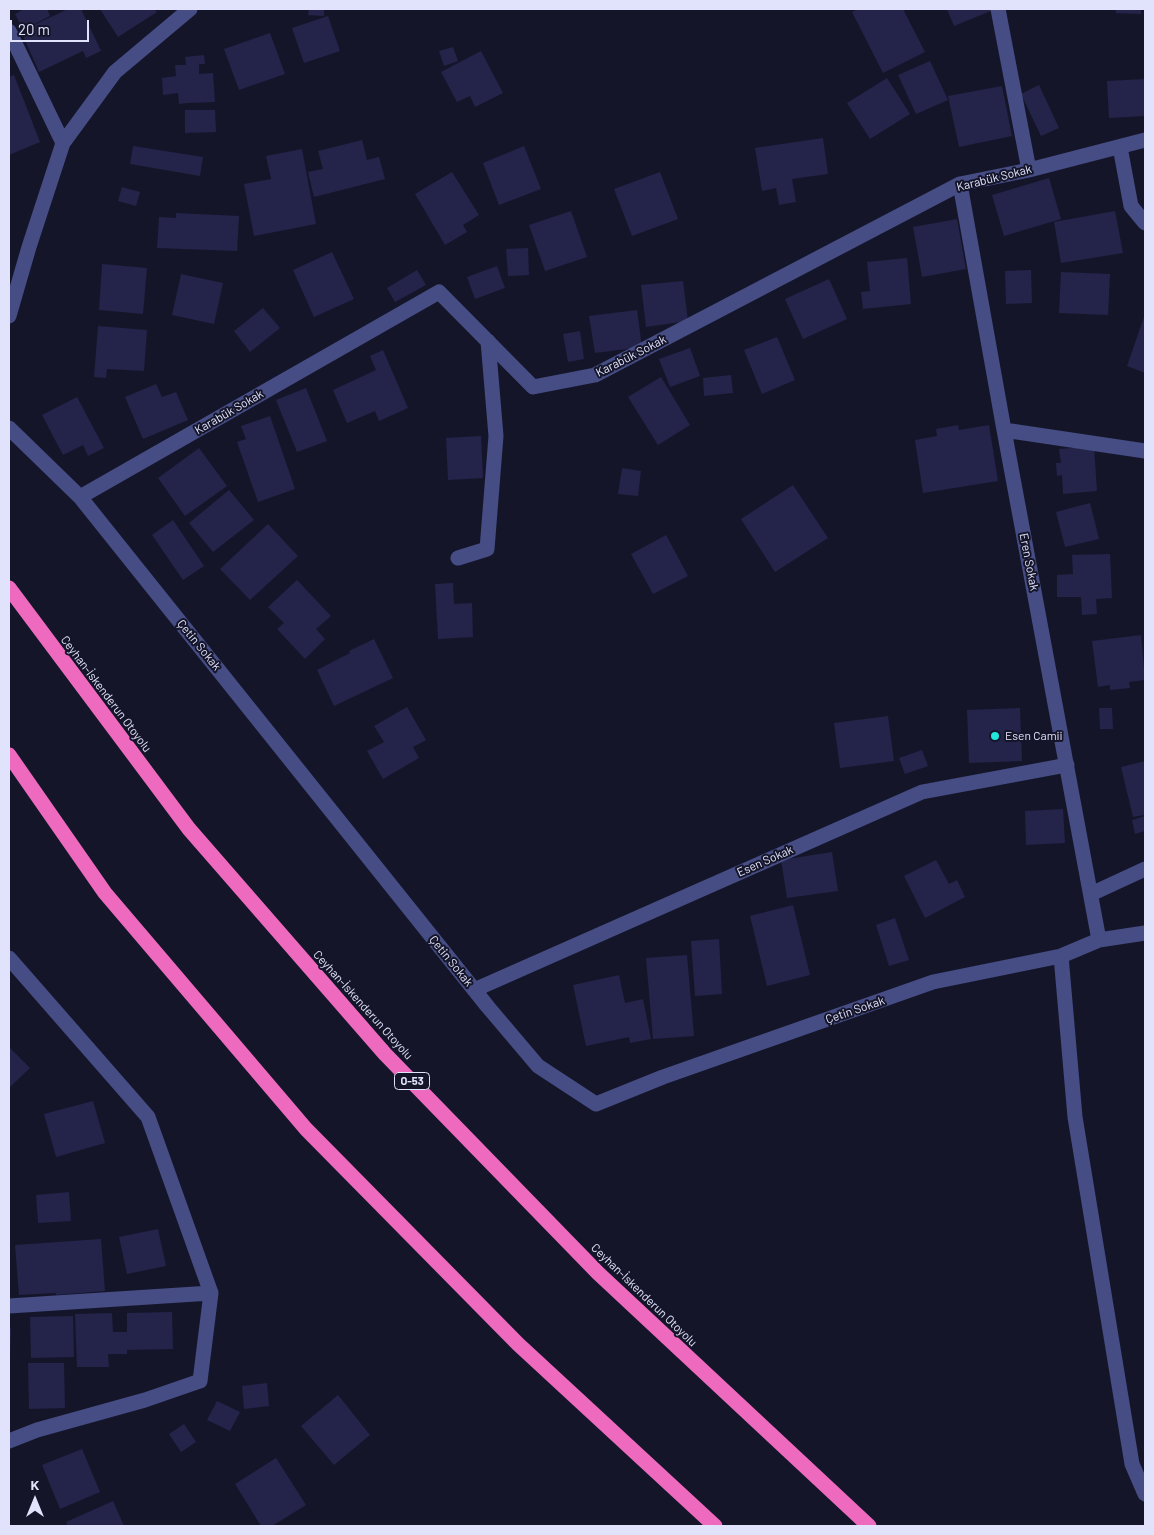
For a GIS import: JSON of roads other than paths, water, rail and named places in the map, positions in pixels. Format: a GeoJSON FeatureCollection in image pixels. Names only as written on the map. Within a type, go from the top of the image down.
{"type":"FeatureCollection","features":[{"type":"Feature","properties":{"kind":"highway","name":"Ceyhan-İskenderun Otoyolu"},"geometry":{"type":"LineString","coordinates":[[9,588],[189,829],[385,1054],[598,1273],[869,1526]]}},
{"type":"Feature","properties":{"kind":"highway"},"geometry":{"type":"LineString","coordinates":[[9,755],[105,893],[306,1129],[518,1344],[715,1526]]}},
{"type":"Feature","properties":{"kind":"street"},"geometry":{"type":"LineString","coordinates":[[9,316],[63,143],[115,72],[190,9]]}},
{"type":"Feature","properties":{"kind":"street"},"geometry":{"type":"LineString","coordinates":[[998,9],[1028,170]]}},
{"type":"Feature","properties":{"kind":"street"},"geometry":{"type":"LineString","coordinates":[[9,31],[63,143]]}},
{"type":"Feature","properties":{"kind":"street","name":"Karabük Sokak"},"geometry":{"type":"LineString","coordinates":[[80,497],[439,292],[534,387],[595,375],[960,184],[1028,170],[1145,140]]}},
{"type":"Feature","properties":{"kind":"street"},"geometry":{"type":"LineString","coordinates":[[1120,147],[1131,206],[1145,223]]}},
{"type":"Feature","properties":{"kind":"street","name":"Eren Sokak"},"geometry":{"type":"LineString","coordinates":[[960,184],[1099,940]]}},
{"type":"Feature","properties":{"kind":"street"},"geometry":{"type":"LineString","coordinates":[[458,558],[487,549],[496,436],[488,342]]}},
{"type":"Feature","properties":{"kind":"street","name":"Çetin Sokak"},"geometry":{"type":"LineString","coordinates":[[9,428],[80,497],[474,990],[538,1066],[596,1104],[663,1077],[933,982],[1061,956]]}},
{"type":"Feature","properties":{"kind":"street"},"geometry":{"type":"LineString","coordinates":[[1004,430],[1145,451]]}},
{"type":"Feature","properties":{"kind":"street","name":"Esen Sokak"},"geometry":{"type":"LineString","coordinates":[[474,990],[922,792],[1067,765]]}},
{"type":"Feature","properties":{"kind":"street"},"geometry":{"type":"LineString","coordinates":[[1091,894],[1145,869]]}},
{"type":"Feature","properties":{"kind":"street"},"geometry":{"type":"LineString","coordinates":[[1145,933],[1099,940],[1061,956],[1075,1117],[1132,1464],[1145,1494]]}},
{"type":"Feature","properties":{"kind":"street"},"geometry":{"type":"LineString","coordinates":[[9,958],[148,1117],[211,1294],[200,1380],[145,1400],[37,1430],[9,1441]]}},
{"type":"Feature","properties":{"kind":"street"},"geometry":{"type":"LineString","coordinates":[[9,1306],[211,1294]]}},
{"type":"Feature","properties":{"kind":"street"},"geometry":{"type":"LineString","coordinates":[[1132,1464],[1145,1456]]}},
{"type":"Feature","properties":{"kind":"place","name":"Esen Camii"},"geometry":{"type":"Point","coordinates":[995,736]}}]}
